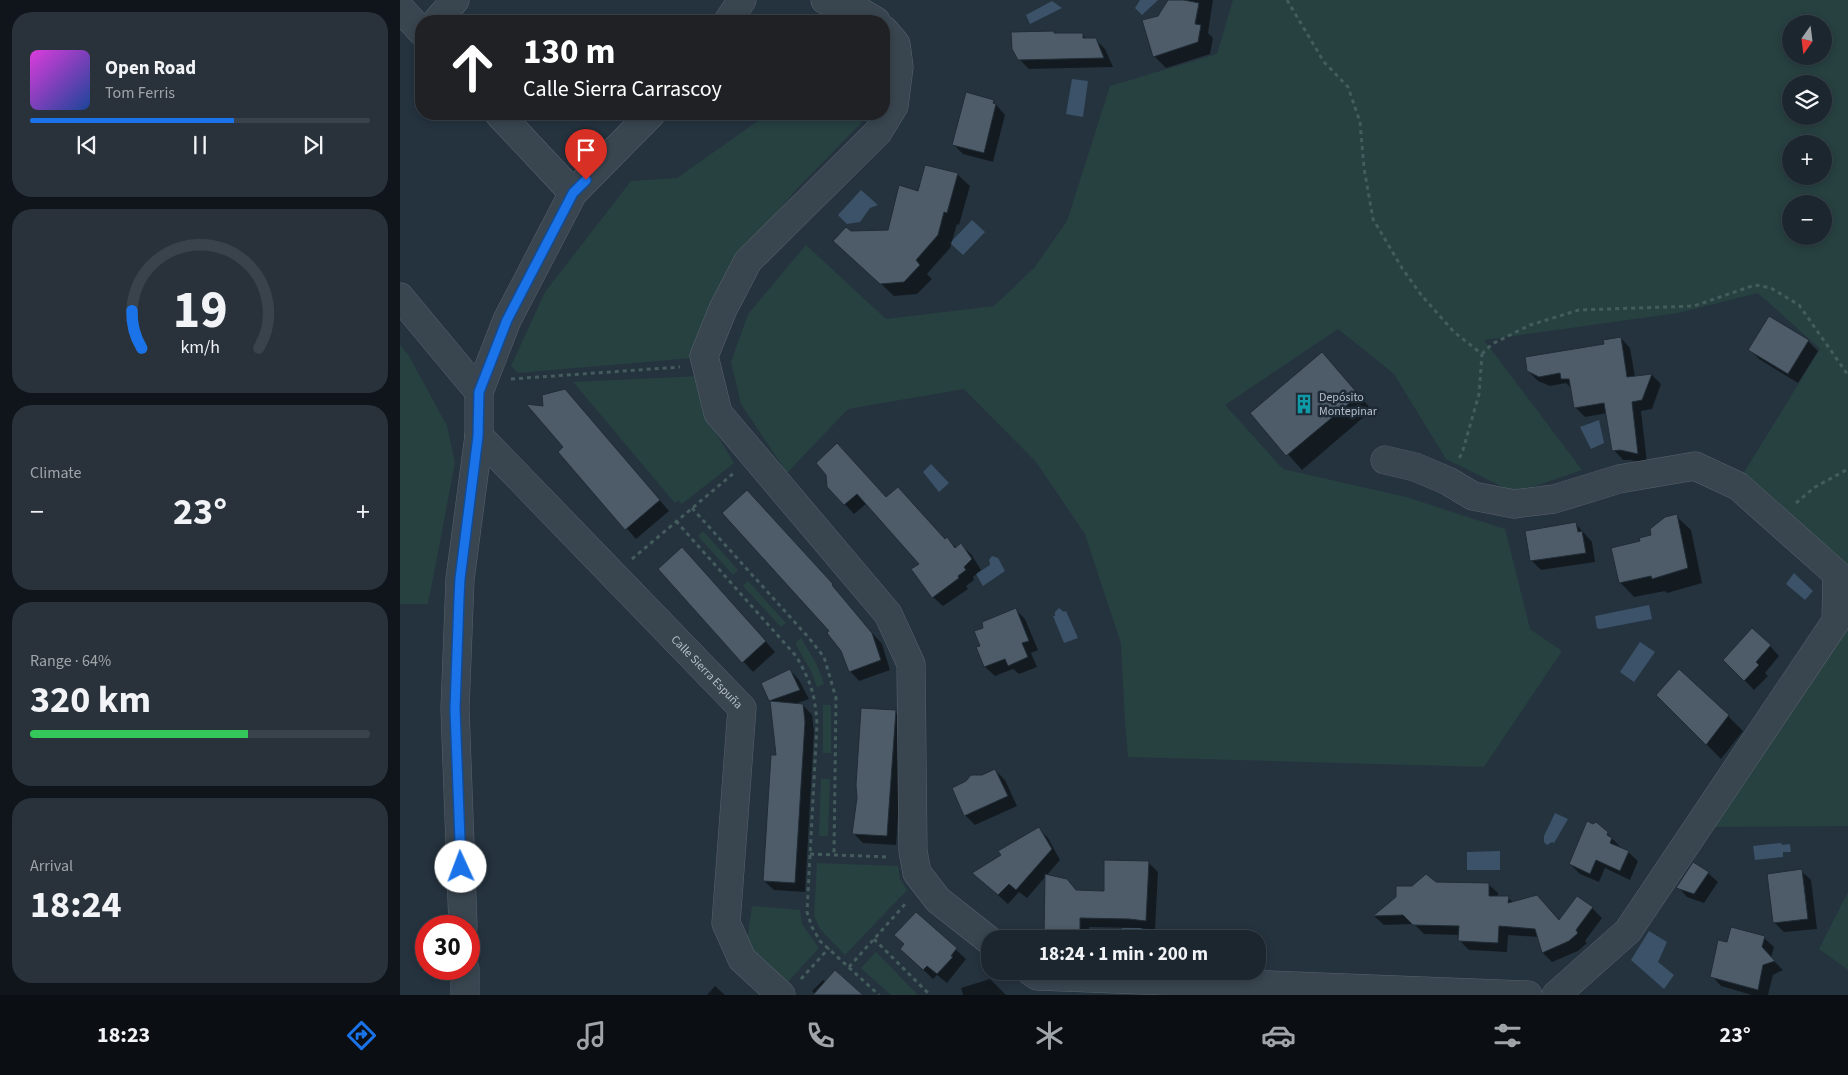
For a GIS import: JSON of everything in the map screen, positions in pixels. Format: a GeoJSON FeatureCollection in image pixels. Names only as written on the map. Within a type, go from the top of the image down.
{"type":"FeatureCollection","features":[{"type":"Feature","properties":{"kind":"street"},"geometry":{"type":"LineString","coordinates":[[442,15],[455,0]]}},
{"type":"Feature","properties":{"kind":"street"},"geometry":{"type":"LineString","coordinates":[[732,15],[742,0]]}},
{"type":"Feature","properties":{"kind":"street"},"geometry":{"type":"LineString","coordinates":[[825,0],[854,8],[866,15]]}},
{"type":"Feature","properties":{"kind":"street"},"geometry":{"type":"LineString","coordinates":[[400,8],[415,24]]}},
{"type":"Feature","properties":{"kind":"street"},"geometry":{"type":"LineString","coordinates":[[890,37],[896,44],[899,67],[894,106],[890,112]]}},
{"type":"Feature","properties":{"kind":"street"},"geometry":{"type":"LineString","coordinates":[[505,120],[573,193]]}},
{"type":"Feature","properties":{"kind":"street"},"geometry":{"type":"LineString","coordinates":[[463,915],[455,709],[460,579],[478,436],[481,387],[507,320],[573,193],[645,120]]}},
{"type":"Feature","properties":{"kind":"street"},"geometry":{"type":"LineString","coordinates":[[885,120],[878,132],[748,262],[723,309],[704,356],[718,413],[888,614],[911,664],[919,870],[938,900],[981,934]]}},
{"type":"Feature","properties":{"kind":"street"},"geometry":{"type":"LineString","coordinates":[[400,297],[481,387]]}},
{"type":"Feature","properties":{"kind":"street","name":"Calle Sierra Espuña"},"geometry":{"type":"LineString","coordinates":[[478,436],[742,708],[726,923],[742,959],[790,988]]}},
{"type":"Feature","properties":{"kind":"street"},"geometry":{"type":"LineString","coordinates":[[1385,460],[1415,467],[1448,481],[1473,496],[1514,504],[1554,499],[1619,478],[1695,466],[1738,486],[1837,574],[1836,621],[1628,931],[1556,995]]}},
{"type":"Feature","properties":{"kind":"street"},"geometry":{"type":"LineString","coordinates":[[465,980],[466,995]]}},
{"type":"Feature","properties":{"kind":"street"},"geometry":{"type":"LineString","coordinates":[[1035,981],[1528,995]]}},
{"type":"Feature","properties":{"kind":"path"},"geometry":{"type":"LineString","coordinates":[[1287,0],[1324,62],[1348,87],[1360,122],[1364,168],[1373,218],[1402,268],[1422,296],[1454,332],[1482,354]]}},
{"type":"Feature","properties":{"kind":"path"},"geometry":{"type":"LineString","coordinates":[[1448,481],[1463,450],[1479,394],[1482,354],[1492,344],[1530,325],[1579,310],[1694,306],[1755,285],[1770,288],[1799,305],[1848,375]]}},
{"type":"Feature","properties":{"kind":"path"},"geometry":{"type":"LineString","coordinates":[[481,387],[706,365]]}},
{"type":"Feature","properties":{"kind":"path"},"geometry":{"type":"LineString","coordinates":[[613,575],[754,456]]}},
{"type":"Feature","properties":{"kind":"path"},"geometry":{"type":"LineString","coordinates":[[1779,523],[1786,512],[1815,487],[1848,469]]}},
{"type":"Feature","properties":{"kind":"path"},"geometry":{"type":"LineString","coordinates":[[692,508],[809,638],[824,658],[836,698],[834,855]]}},
{"type":"Feature","properties":{"kind":"path"},"geometry":{"type":"LineString","coordinates":[[676,521],[796,656],[808,678],[815,698],[817,724],[807,912],[812,927],[820,941],[880,995]]}},
{"type":"Feature","properties":{"kind":"path"},"geometry":{"type":"LineString","coordinates":[[810,854],[834,855],[919,870],[874,939],[849,967]]}},
{"type":"Feature","properties":{"kind":"path"},"geometry":{"type":"LineString","coordinates":[[874,939],[930,995]]}},
{"type":"Feature","properties":{"kind":"path"},"geometry":{"type":"LineString","coordinates":[[790,988],[829,948]]}},
{"type":"Feature","properties":{"kind":"green space"},"geometry":{"type":"Polygon","coordinates":[[[1233,0],[1848,0],[1848,594],[1743,474],[1820,349],[1758,293],[1678,313],[1484,340],[1582,470],[1515,493],[1446,459],[1394,374],[1338,329],[1225,405],[1283,469],[1406,497],[1505,529],[1530,629],[1562,651],[1484,767],[1128,757],[1121,644],[1085,534],[1036,462],[964,389],[848,409],[787,473],[741,404],[731,362],[748,314],[806,245],[886,319],[994,306],[1034,268],[1067,221],[1110,86],[1217,54],[1233,0]]]}},
{"type":"Feature","properties":{"kind":"green space"},"geometry":{"type":"Polygon","coordinates":[[[759,120],[863,120],[795,191],[730,268],[693,358],[518,373],[511,366],[545,292],[631,181],[677,178],[759,120]]]}},
{"type":"Feature","properties":{"kind":"green space"},"geometry":{"type":"Polygon","coordinates":[[[400,345],[409,356],[447,426],[455,463],[428,604],[400,604],[400,345]]]}},
{"type":"Feature","properties":{"kind":"green space"},"geometry":{"type":"Polygon","coordinates":[[[700,376],[713,428],[734,463],[682,504],[678,500],[675,503],[573,382],[700,376]]]}},
{"type":"Feature","properties":{"kind":"green space"},"geometry":{"type":"Polygon","coordinates":[[[703,531],[738,570],[733,575],[698,536],[703,531]]]}},
{"type":"Feature","properties":{"kind":"green space"},"geometry":{"type":"Polygon","coordinates":[[[748,581],[786,623],[781,627],[743,586],[748,581]]]}},
{"type":"Feature","properties":{"kind":"green space"},"geometry":{"type":"Polygon","coordinates":[[[1848,616],[1848,826],[1711,827],[1848,616]]]}},
{"type":"Feature","properties":{"kind":"green space"},"geometry":{"type":"Polygon","coordinates":[[[801,638],[817,665],[824,684],[817,687],[811,671],[795,643],[801,638]]]}},
{"type":"Feature","properties":{"kind":"green space"},"geometry":{"type":"Polygon","coordinates":[[[823,705],[831,705],[831,753],[823,753],[823,705]]]}},
{"type":"Feature","properties":{"kind":"green space"},"geometry":{"type":"Polygon","coordinates":[[[821,779],[830,779],[828,836],[819,836],[821,779]]]}},
{"type":"Feature","properties":{"kind":"green space"},"geometry":{"type":"Polygon","coordinates":[[[817,863],[898,866],[900,879],[907,890],[845,955],[820,929],[814,916],[817,863]]]}},
{"type":"Feature","properties":{"kind":"green space"},"geometry":{"type":"Polygon","coordinates":[[[1848,892],[1848,970],[1819,949],[1848,892]]]}},
{"type":"Feature","properties":{"kind":"green space"},"geometry":{"type":"Polygon","coordinates":[[[752,906],[800,910],[802,924],[819,948],[785,985],[759,963],[747,940],[752,906]]]}},
{"type":"Feature","properties":{"kind":"green space"},"geometry":{"type":"Polygon","coordinates":[[[876,952],[918,995],[891,995],[861,968],[876,952]]]}},
{"type":"Feature","properties":{"kind":"water"},"geometry":{"type":"Polygon","coordinates":[[[1140,0],[1158,0],[1142,15],[1135,8],[1140,0]]]}},
{"type":"Feature","properties":{"kind":"water"},"geometry":{"type":"Polygon","coordinates":[[[1052,1],[1062,8],[1030,24],[1026,15],[1052,1]]]}},
{"type":"Feature","properties":{"kind":"water"},"geometry":{"type":"Polygon","coordinates":[[[1072,79],[1088,81],[1083,117],[1066,114],[1072,79]]]}},
{"type":"Feature","properties":{"kind":"water"},"geometry":{"type":"Polygon","coordinates":[[[861,190],[878,205],[870,208],[860,222],[847,224],[838,215],[861,190]]]}},
{"type":"Feature","properties":{"kind":"water"},"geometry":{"type":"Polygon","coordinates":[[[972,220],[985,232],[963,255],[950,243],[972,220]]]}},
{"type":"Feature","properties":{"kind":"water"},"geometry":{"type":"Polygon","coordinates":[[[1599,420],[1604,443],[1591,449],[1580,427],[1599,420]]]}},
{"type":"Feature","properties":{"kind":"water"},"geometry":{"type":"Polygon","coordinates":[[[931,464],[949,483],[939,492],[923,472],[931,464]]]}},
{"type":"Feature","properties":{"kind":"water"},"geometry":{"type":"Polygon","coordinates":[[[992,556],[998,558],[1005,571],[983,586],[976,574],[990,565],[989,560],[992,556]]]}},
{"type":"Feature","properties":{"kind":"water"},"geometry":{"type":"Polygon","coordinates":[[[1794,573],[1813,591],[1805,600],[1786,584],[1794,573]]]}},
{"type":"Feature","properties":{"kind":"water"},"geometry":{"type":"Polygon","coordinates":[[[1649,605],[1652,619],[1597,628],[1595,616],[1649,605]]]}},
{"type":"Feature","properties":{"kind":"water"},"geometry":{"type":"Polygon","coordinates":[[[1059,608],[1064,612],[1066,611],[1078,638],[1064,643],[1053,616],[1055,616],[1055,612],[1059,608]]]}},
{"type":"Feature","properties":{"kind":"water"},"geometry":{"type":"Polygon","coordinates":[[[1640,642],[1655,652],[1634,682],[1620,672],[1640,642]]]}},
{"type":"Feature","properties":{"kind":"water"},"geometry":{"type":"Polygon","coordinates":[[[1555,813],[1568,819],[1554,843],[1552,842],[1547,845],[1544,842],[1544,836],[1555,813]]]}},
{"type":"Feature","properties":{"kind":"water"},"geometry":{"type":"Polygon","coordinates":[[[1781,843],[1782,845],[1790,844],[1791,852],[1783,852],[1783,857],[1755,860],[1753,846],[1781,843]]]}},
{"type":"Feature","properties":{"kind":"water"},"geometry":{"type":"Polygon","coordinates":[[[1500,851],[1500,870],[1467,870],[1467,852],[1500,851]]]}},
{"type":"Feature","properties":{"kind":"water"},"geometry":{"type":"Polygon","coordinates":[[[1122,928],[1142,928],[1142,930],[1122,930],[1122,928]]]}},
{"type":"Feature","properties":{"kind":"water"},"geometry":{"type":"Polygon","coordinates":[[[1649,931],[1667,942],[1658,962],[1674,975],[1664,989],[1631,960],[1649,931]]]}},
{"type":"Feature","properties":{"kind":"building"},"geometry":{"type":"Polygon","coordinates":[[[1168,0],[1184,0],[1199,3],[1195,24],[1201,25],[1198,42],[1153,57],[1142,20],[1158,16],[1168,0]]]}},
{"type":"Feature","properties":{"kind":"building"},"geometry":{"type":"Polygon","coordinates":[[[1054,31],[1054,33],[1083,33],[1083,38],[1096,38],[1104,58],[1018,60],[1012,49],[1011,32],[1054,31]]]}},
{"type":"Feature","properties":{"kind":"building"},"geometry":{"type":"Polygon","coordinates":[[[966,92],[994,100],[993,103],[996,104],[984,153],[952,145],[966,92]]]}},
{"type":"Feature","properties":{"kind":"building"},"geometry":{"type":"Polygon","coordinates":[[[925,165],[958,173],[947,213],[944,212],[938,235],[916,260],[920,265],[904,282],[880,284],[833,241],[846,227],[851,231],[888,230],[899,185],[918,191],[925,165]]]}},
{"type":"Feature","properties":{"kind":"building"},"geometry":{"type":"Polygon","coordinates":[[[1769,316],[1809,340],[1788,374],[1748,350],[1769,316]]]}},
{"type":"Feature","properties":{"kind":"building"},"geometry":{"type":"Polygon","coordinates":[[[1621,337],[1627,377],[1652,374],[1642,400],[1632,402],[1638,454],[1620,450],[1612,451],[1604,403],[1574,408],[1569,379],[1561,379],[1560,373],[1539,377],[1527,371],[1525,357],[1604,344],[1603,340],[1621,337]]]}},
{"type":"Feature","properties":{"kind":"building","name":"Depósito Montepinar"},"geometry":{"type":"Polygon","coordinates":[[[1322,352],[1359,395],[1286,456],[1250,413],[1322,352]]]}},
{"type":"Feature","properties":{"kind":"building"},"geometry":{"type":"Polygon","coordinates":[[[565,389],[660,500],[625,530],[558,452],[563,447],[526,404],[543,406],[542,395],[565,389]]]}},
{"type":"Feature","properties":{"kind":"building"},"geometry":{"type":"Polygon","coordinates":[[[837,443],[886,497],[898,487],[945,539],[947,537],[955,548],[961,543],[972,559],[964,567],[966,570],[958,576],[959,578],[932,598],[911,569],[919,564],[857,494],[844,505],[827,487],[826,475],[816,463],[837,443]]]}},
{"type":"Feature","properties":{"kind":"building"},"geometry":{"type":"Polygon","coordinates":[[[747,490],[833,584],[872,633],[881,660],[849,672],[841,651],[827,633],[829,631],[722,513],[747,490]]]}},
{"type":"Feature","properties":{"kind":"building"},"geometry":{"type":"Polygon","coordinates":[[[1677,514],[1688,568],[1652,579],[1651,576],[1619,583],[1611,548],[1640,541],[1639,538],[1651,535],[1650,529],[1665,517],[1677,514]]]}},
{"type":"Feature","properties":{"kind":"building"},"geometry":{"type":"Polygon","coordinates":[[[1576,522],[1578,532],[1582,531],[1586,553],[1530,561],[1525,531],[1576,522]]]}},
{"type":"Feature","properties":{"kind":"building"},"geometry":{"type":"Polygon","coordinates":[[[682,547],[766,641],[742,663],[658,569],[682,547]]]}},
{"type":"Feature","properties":{"kind":"building"},"geometry":{"type":"Polygon","coordinates":[[[1016,608],[1029,641],[1022,643],[1028,657],[1008,666],[1005,659],[984,667],[976,647],[980,646],[974,631],[983,628],[982,622],[1016,608]]]}},
{"type":"Feature","properties":{"kind":"building"},"geometry":{"type":"Polygon","coordinates":[[[1752,628],[1771,645],[1756,662],[1759,665],[1744,681],[1723,660],[1752,628]]]}},
{"type":"Feature","properties":{"kind":"building"},"geometry":{"type":"Polygon","coordinates":[[[790,669],[800,690],[769,701],[761,683],[790,669]]]}},
{"type":"Feature","properties":{"kind":"building"},"geometry":{"type":"Polygon","coordinates":[[[1679,669],[1729,715],[1706,745],[1656,695],[1679,669]]]}},
{"type":"Feature","properties":{"kind":"building"},"geometry":{"type":"Polygon","coordinates":[[[770,701],[803,704],[805,722],[795,883],[763,881],[771,755],[776,755],[770,701]]]}},
{"type":"Feature","properties":{"kind":"building"},"geometry":{"type":"Polygon","coordinates":[[[861,708],[896,710],[887,836],[852,834],[857,798],[856,785],[861,708]]]}},
{"type":"Feature","properties":{"kind":"building"},"geometry":{"type":"Polygon","coordinates":[[[995,769],[1008,796],[964,816],[952,788],[966,781],[971,775],[982,775],[995,769]]]}},
{"type":"Feature","properties":{"kind":"building"},"geometry":{"type":"Polygon","coordinates":[[[1587,821],[1593,824],[1596,822],[1608,832],[1607,835],[1612,838],[1610,843],[1629,851],[1620,871],[1596,860],[1590,874],[1569,864],[1587,821]]]}},
{"type":"Feature","properties":{"kind":"building"},"geometry":{"type":"Polygon","coordinates":[[[1039,827],[1052,849],[1016,890],[1009,884],[998,895],[972,873],[1001,855],[998,851],[1039,827]]]}},
{"type":"Feature","properties":{"kind":"building"},"geometry":{"type":"Polygon","coordinates":[[[1104,860],[1149,861],[1146,921],[1080,918],[1080,930],[1044,930],[1045,874],[1067,879],[1076,890],[1104,891],[1104,860]]]}},
{"type":"Feature","properties":{"kind":"building"},"geometry":{"type":"Polygon","coordinates":[[[1693,862],[1709,872],[1694,894],[1676,888],[1693,862]]]}},
{"type":"Feature","properties":{"kind":"building"},"geometry":{"type":"Polygon","coordinates":[[[1802,869],[1808,919],[1773,923],[1767,874],[1802,869]]]}},
{"type":"Feature","properties":{"kind":"building"},"geometry":{"type":"Polygon","coordinates":[[[1426,874],[1436,882],[1489,883],[1489,896],[1509,896],[1508,903],[1537,895],[1559,920],[1577,896],[1593,907],[1576,930],[1578,933],[1569,941],[1542,953],[1535,929],[1499,926],[1498,943],[1458,941],[1459,926],[1413,925],[1403,915],[1373,916],[1396,897],[1396,886],[1412,886],[1426,874]]]}},
{"type":"Feature","properties":{"kind":"building"},"geometry":{"type":"Polygon","coordinates":[[[916,912],[957,948],[951,956],[953,957],[937,974],[927,966],[923,970],[900,949],[904,944],[894,935],[916,912]]]}},
{"type":"Feature","properties":{"kind":"building"},"geometry":{"type":"Polygon","coordinates":[[[1731,927],[1765,936],[1762,947],[1775,961],[1763,965],[1758,990],[1710,977],[1718,940],[1727,942],[1731,927]]]}},
{"type":"Feature","properties":{"kind":"building"},"geometry":{"type":"Polygon","coordinates":[[[835,970],[863,995],[813,995],[835,970]]]}},
{"type":"Feature","properties":{"kind":"place","name":"Depósito Montepinar"},"geometry":{"type":"Point","coordinates":[1304,404]}},
{"type":"Feature","properties":{"kind":"route"},"geometry":{"type":"LineString","coordinates":[[461,867],[455,709],[459,598],[478,436],[479,392],[507,320],[573,193],[586,180]]}}]}
